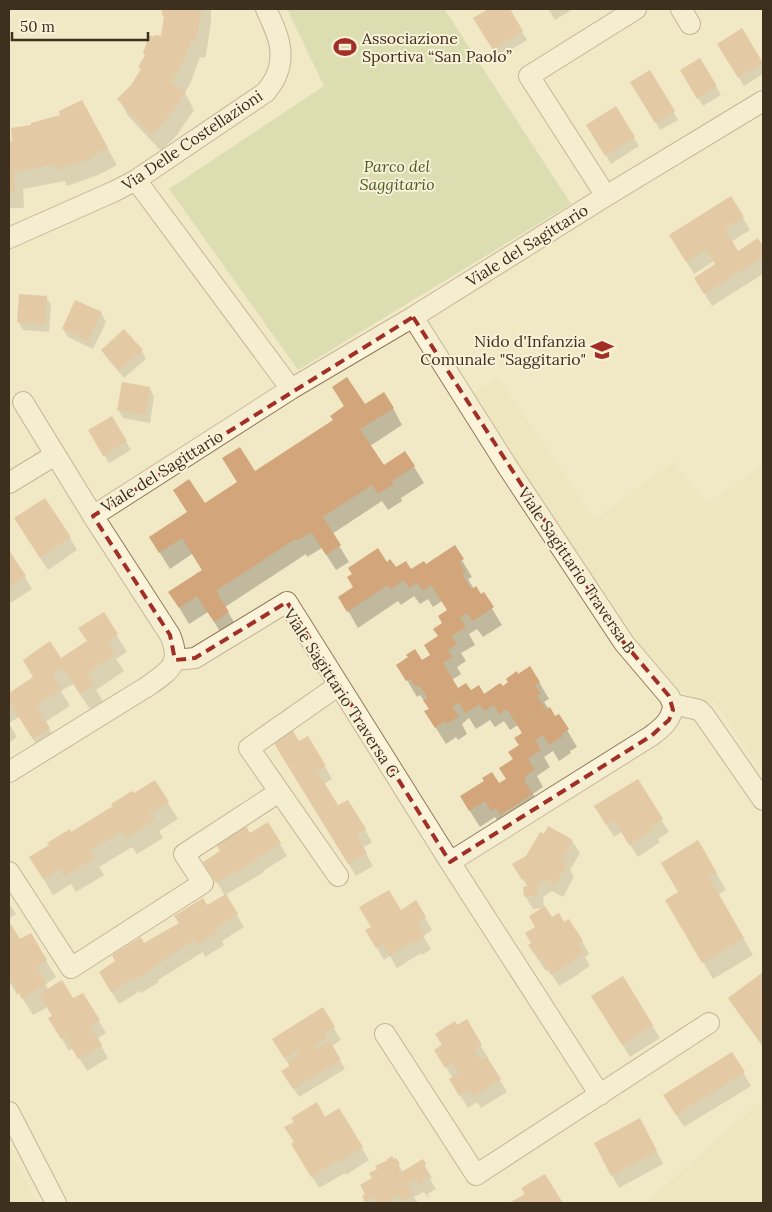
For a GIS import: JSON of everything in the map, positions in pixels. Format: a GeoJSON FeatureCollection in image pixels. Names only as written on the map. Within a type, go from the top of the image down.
{"type":"FeatureCollection","features":[{"type":"Feature","properties":{"kind":"street","name":"Via Delle Costellazioni"},"geometry":{"type":"LineString","coordinates":[[9,238],[136,180],[266,92],[276,76],[282,58],[280,43],[266,9]]}},
{"type":"Feature","properties":{"kind":"street"},"geometry":{"type":"LineString","coordinates":[[606,196],[529,76],[636,9]]}},
{"type":"Feature","properties":{"kind":"street","name":"Viale del Sagittario"},"geometry":{"type":"LineString","coordinates":[[175,660],[176,652],[170,635],[93,516],[291,390],[763,101]]}},
{"type":"Feature","properties":{"kind":"street"},"geometry":{"type":"LineString","coordinates":[[136,180],[291,390]]}},
{"type":"Feature","properties":{"kind":"street","name":"Viale Sagittario Traversa B"},"geometry":{"type":"LineString","coordinates":[[413,317],[507,466],[624,643],[669,696],[673,704]]}},
{"type":"Feature","properties":{"kind":"street"},"geometry":{"type":"LineString","coordinates":[[23,402],[93,516]]}},
{"type":"Feature","properties":{"kind":"street"},"geometry":{"type":"LineString","coordinates":[[9,483],[56,455]]}},
{"type":"Feature","properties":{"kind":"street","name":"Viale Sagittario Traversa G"},"geometry":{"type":"LineString","coordinates":[[175,660],[195,658],[287,602],[450,862],[600,1094]]}},
{"type":"Feature","properties":{"kind":"street"},"geometry":{"type":"LineString","coordinates":[[9,772],[148,686],[162,676],[175,660]]}},
{"type":"Feature","properties":{"kind":"street"},"geometry":{"type":"LineString","coordinates":[[338,876],[248,748],[339,685]]}},
{"type":"Feature","properties":{"kind":"street"},"geometry":{"type":"LineString","coordinates":[[450,862],[651,736],[669,720],[673,704],[699,710],[704,715],[763,800]]}},
{"type":"Feature","properties":{"kind":"street"},"geometry":{"type":"LineString","coordinates":[[9,872],[71,968],[203,883],[184,854],[279,792]]}},
{"type":"Feature","properties":{"kind":"street"},"geometry":{"type":"LineString","coordinates":[[385,1034],[476,1175],[709,1023]]}},
{"type":"Feature","properties":{"kind":"street"},"geometry":{"type":"LineString","coordinates":[[9,1112],[56,1203]]}},
{"type":"Feature","properties":{"kind":"highlighted area"},"geometry":{"type":"Polygon","coordinates":[[[413,317],[624,643],[669,696],[673,710],[669,720],[651,736],[450,862],[287,602],[195,658],[175,660],[170,635],[93,516],[413,317]]]}},
{"type":"Feature","properties":{"kind":"shaded area"},"geometry":{"type":"Polygon","coordinates":[[[498,378],[595,519],[674,462],[707,504],[763,465],[763,773],[715,702],[706,704],[682,692],[629,636],[470,396],[498,378]]]}},
{"type":"Feature","properties":{"kind":"shaded area"},"geometry":{"type":"Polygon","coordinates":[[[763,1099],[763,1203],[646,1203],[662,1188],[763,1099]]]}},
{"type":"Feature","properties":{"kind":"shaded area"},"geometry":{"type":"Polygon","coordinates":[[[9,1149],[37,1203],[9,1203],[9,1149]]]}},
{"type":"Feature","properties":{"kind":"green space","name":"Parco del Saggitario"},"geometry":{"type":"Polygon","coordinates":[[[287,9],[446,9],[571,204],[298,370],[169,189],[324,86],[287,9]]]}},
{"type":"Feature","properties":{"kind":"building"},"geometry":{"type":"Polygon","coordinates":[[[162,9],[202,9],[195,42],[191,41],[181,67],[171,83],[186,92],[167,118],[151,135],[117,99],[131,85],[141,69],[138,67],[145,55],[143,53],[149,35],[154,37],[154,35],[161,36],[164,16],[162,15],[162,9]]]}},
{"type":"Feature","properties":{"kind":"building"},"geometry":{"type":"Polygon","coordinates":[[[488,9],[510,9],[523,31],[493,50],[473,18],[488,9]]]}},
{"type":"Feature","properties":{"kind":"building"},"geometry":{"type":"Polygon","coordinates":[[[742,28],[763,63],[738,78],[717,44],[742,28]]]}},
{"type":"Feature","properties":{"kind":"building"},"geometry":{"type":"Polygon","coordinates":[[[700,58],[717,86],[697,99],[680,70],[700,58]]]}},
{"type":"Feature","properties":{"kind":"building"},"geometry":{"type":"Polygon","coordinates":[[[650,70],[675,111],[655,123],[630,82],[650,70]]]}},
{"type":"Feature","properties":{"kind":"building"},"geometry":{"type":"Polygon","coordinates":[[[82,100],[108,148],[88,159],[57,170],[55,164],[14,172],[15,192],[9,192],[9,141],[12,141],[11,128],[31,125],[31,123],[60,115],[59,111],[82,100]]]}},
{"type":"Feature","properties":{"kind":"building"},"geometry":{"type":"Polygon","coordinates":[[[616,106],[635,137],[605,156],[586,125],[616,106]]]}},
{"type":"Feature","properties":{"kind":"building"},"geometry":{"type":"Polygon","coordinates":[[[731,196],[744,217],[725,229],[738,251],[758,238],[763,246],[763,257],[704,294],[694,278],[715,264],[706,249],[686,262],[669,235],[731,196]]]}},
{"type":"Feature","properties":{"kind":"building"},"geometry":{"type":"Polygon","coordinates":[[[19,294],[47,296],[45,324],[17,322],[19,294]]]}},
{"type":"Feature","properties":{"kind":"building"},"geometry":{"type":"Polygon","coordinates":[[[75,300],[102,312],[88,341],[62,329],[75,300]]]}},
{"type":"Feature","properties":{"kind":"building"},"geometry":{"type":"Polygon","coordinates":[[[124,329],[143,350],[119,371],[101,350],[124,329]]]}},
{"type":"Feature","properties":{"kind":"building"},"geometry":{"type":"Polygon","coordinates":[[[347,377],[365,404],[384,392],[394,408],[360,429],[384,465],[405,451],[415,466],[392,481],[394,484],[378,494],[372,485],[323,517],[341,545],[326,555],[311,532],[297,541],[295,539],[216,591],[229,612],[214,622],[197,596],[179,608],[168,592],[202,570],[182,538],[159,553],[149,537],[187,512],[173,490],[189,479],[205,503],[237,482],[222,458],[240,447],[255,471],[333,420],[330,416],[344,406],[332,387],[347,377]]]}},
{"type":"Feature","properties":{"kind":"building"},"geometry":{"type":"Polygon","coordinates":[[[122,382],[150,387],[146,415],[117,410],[122,382]]]}},
{"type":"Feature","properties":{"kind":"building"},"geometry":{"type":"Polygon","coordinates":[[[112,416],[127,441],[103,456],[88,430],[112,416]]]}},
{"type":"Feature","properties":{"kind":"building"},"geometry":{"type":"Polygon","coordinates":[[[45,498],[71,537],[40,558],[14,518],[45,498]]]}},
{"type":"Feature","properties":{"kind":"building"},"geometry":{"type":"Polygon","coordinates":[[[455,545],[464,559],[459,562],[466,572],[462,575],[472,589],[476,586],[481,594],[484,592],[494,607],[473,621],[467,613],[460,618],[466,627],[452,636],[457,644],[448,650],[452,657],[443,663],[458,688],[466,683],[471,690],[479,685],[484,694],[500,683],[503,686],[508,682],[506,679],[517,671],[518,674],[530,666],[540,682],[535,685],[541,694],[537,696],[546,710],[550,707],[555,716],[559,714],[569,729],[562,734],[563,736],[549,745],[543,735],[535,740],[541,750],[528,759],[535,770],[524,777],[526,779],[524,781],[533,794],[500,815],[496,808],[491,811],[485,801],[469,811],[460,796],[484,781],[482,778],[492,772],[499,783],[506,779],[499,768],[513,759],[508,752],[519,745],[514,738],[522,733],[507,709],[499,714],[494,705],[484,711],[480,704],[465,713],[459,702],[452,707],[459,716],[447,724],[445,721],[435,728],[424,711],[429,709],[423,700],[428,698],[419,685],[416,687],[410,679],[406,681],[396,665],[408,657],[406,655],[415,649],[422,660],[430,655],[424,645],[438,636],[433,629],[442,623],[438,616],[447,610],[431,585],[423,591],[417,583],[409,588],[404,580],[390,589],[388,585],[347,612],[338,597],[353,587],[347,577],[352,574],[348,568],[378,548],[387,562],[390,559],[396,567],[406,561],[411,569],[424,561],[426,564],[455,545]]]}},
{"type":"Feature","properties":{"kind":"building"},"geometry":{"type":"Polygon","coordinates":[[[9,550],[26,576],[9,587],[9,550]]]}},
{"type":"Feature","properties":{"kind":"building"},"geometry":{"type":"Polygon","coordinates":[[[104,612],[118,634],[107,642],[115,654],[87,673],[94,684],[80,694],[63,668],[52,674],[62,689],[36,705],[50,728],[33,739],[9,702],[9,693],[33,677],[23,660],[50,641],[61,658],[87,641],[78,628],[104,612]]]}},
{"type":"Feature","properties":{"kind":"building"},"geometry":{"type":"Polygon","coordinates":[[[289,725],[299,741],[308,736],[326,766],[317,771],[338,805],[348,800],[366,829],[356,835],[367,853],[348,864],[270,737],[289,725]]]}},
{"type":"Feature","properties":{"kind":"building"},"geometry":{"type":"Polygon","coordinates":[[[638,779],[663,819],[652,826],[654,829],[629,845],[614,820],[606,825],[594,806],[638,779]]]}},
{"type":"Feature","properties":{"kind":"building"},"geometry":{"type":"Polygon","coordinates":[[[155,780],[169,802],[150,813],[155,820],[126,838],[122,831],[90,850],[95,858],[65,876],[60,869],[43,879],[29,857],[70,829],[71,832],[113,806],[111,804],[132,791],[134,793],[155,780]]]}},
{"type":"Feature","properties":{"kind":"building"},"geometry":{"type":"Polygon","coordinates":[[[268,822],[281,843],[238,872],[237,870],[216,883],[203,862],[220,851],[216,844],[246,826],[250,833],[268,822]]]}},
{"type":"Feature","properties":{"kind":"building"},"geometry":{"type":"Polygon","coordinates":[[[548,826],[573,840],[562,860],[568,863],[555,885],[545,879],[537,884],[537,895],[524,897],[523,887],[528,886],[527,882],[525,878],[522,880],[512,864],[526,856],[540,832],[544,834],[548,826]]]}},
{"type":"Feature","properties":{"kind":"building"},"geometry":{"type":"Polygon","coordinates":[[[698,840],[717,873],[709,877],[744,938],[702,963],[665,900],[678,892],[661,863],[698,840]]]}},
{"type":"Feature","properties":{"kind":"building"},"geometry":{"type":"Polygon","coordinates":[[[389,890],[401,910],[416,900],[426,917],[417,923],[425,936],[389,956],[382,944],[376,948],[365,930],[371,927],[359,907],[389,890]]]}},
{"type":"Feature","properties":{"kind":"building"},"geometry":{"type":"Polygon","coordinates":[[[226,894],[238,914],[216,928],[218,932],[197,945],[194,940],[152,967],[153,969],[111,992],[99,972],[115,961],[112,955],[141,937],[144,943],[179,923],[174,916],[203,898],[207,905],[226,894]]]}},
{"type":"Feature","properties":{"kind":"building"},"geometry":{"type":"Polygon","coordinates":[[[545,906],[552,917],[559,913],[564,922],[569,919],[583,941],[578,944],[584,952],[551,975],[541,958],[538,959],[528,945],[531,943],[525,933],[535,927],[529,916],[545,906]]]}},
{"type":"Feature","properties":{"kind":"building"},"geometry":{"type":"Polygon","coordinates":[[[9,921],[20,939],[31,933],[47,960],[37,967],[47,984],[22,999],[9,977],[9,921]]]}},
{"type":"Feature","properties":{"kind":"building"},"geometry":{"type":"Polygon","coordinates":[[[763,972],[763,1046],[728,998],[763,972]]]}},
{"type":"Feature","properties":{"kind":"building"},"geometry":{"type":"Polygon","coordinates":[[[623,976],[653,1025],[622,1045],[591,996],[623,976]]]}},
{"type":"Feature","properties":{"kind":"building"},"geometry":{"type":"Polygon","coordinates":[[[62,980],[73,998],[83,993],[100,1020],[90,1026],[102,1045],[78,1059],[65,1036],[61,1039],[48,1018],[52,1016],[39,994],[62,980]]]}},
{"type":"Feature","properties":{"kind":"building"},"geometry":{"type":"Polygon","coordinates":[[[323,1007],[335,1027],[324,1034],[327,1038],[315,1045],[318,1049],[330,1041],[341,1060],[293,1089],[281,1071],[290,1066],[288,1062],[299,1055],[296,1051],[284,1058],[272,1039],[323,1007]]]}},
{"type":"Feature","properties":{"kind":"building"},"geometry":{"type":"Polygon","coordinates":[[[467,1019],[482,1045],[474,1050],[481,1061],[487,1057],[501,1079],[473,1096],[469,1090],[459,1096],[449,1079],[459,1074],[452,1063],[445,1068],[434,1050],[442,1045],[435,1034],[455,1021],[457,1025],[467,1019]]]}},
{"type":"Feature","properties":{"kind":"building"},"geometry":{"type":"Polygon","coordinates":[[[732,1052],[745,1072],[676,1115],[663,1095],[732,1052]]]}},
{"type":"Feature","properties":{"kind":"building"},"geometry":{"type":"Polygon","coordinates":[[[317,1102],[325,1117],[339,1108],[363,1147],[311,1177],[291,1144],[294,1142],[284,1127],[294,1122],[291,1118],[317,1102]]]}},
{"type":"Feature","properties":{"kind":"building"},"geometry":{"type":"Polygon","coordinates":[[[640,1118],[657,1151],[611,1176],[594,1143],[640,1118]]]}},
{"type":"Feature","properties":{"kind":"building"},"geometry":{"type":"Polygon","coordinates":[[[392,1156],[400,1164],[398,1165],[400,1173],[423,1159],[426,1164],[424,1166],[430,1176],[421,1181],[423,1184],[419,1186],[415,1180],[408,1184],[414,1194],[403,1201],[399,1195],[385,1203],[377,1203],[373,1197],[365,1202],[362,1196],[365,1194],[360,1185],[372,1178],[369,1173],[377,1169],[375,1166],[392,1156]]]}},
{"type":"Feature","properties":{"kind":"building"},"geometry":{"type":"Polygon","coordinates":[[[545,1174],[563,1203],[509,1203],[525,1194],[521,1188],[545,1174]]]}},
{"type":"Feature","properties":{"kind":"place","name":"Associazione Sportiva “San Paolo”"},"geometry":{"type":"Point","coordinates":[345,47]}},
{"type":"Feature","properties":{"kind":"place","name":"Nido d'Infanzia Comunale \"Saggitario\""},"geometry":{"type":"Point","coordinates":[602,350]}}]}
